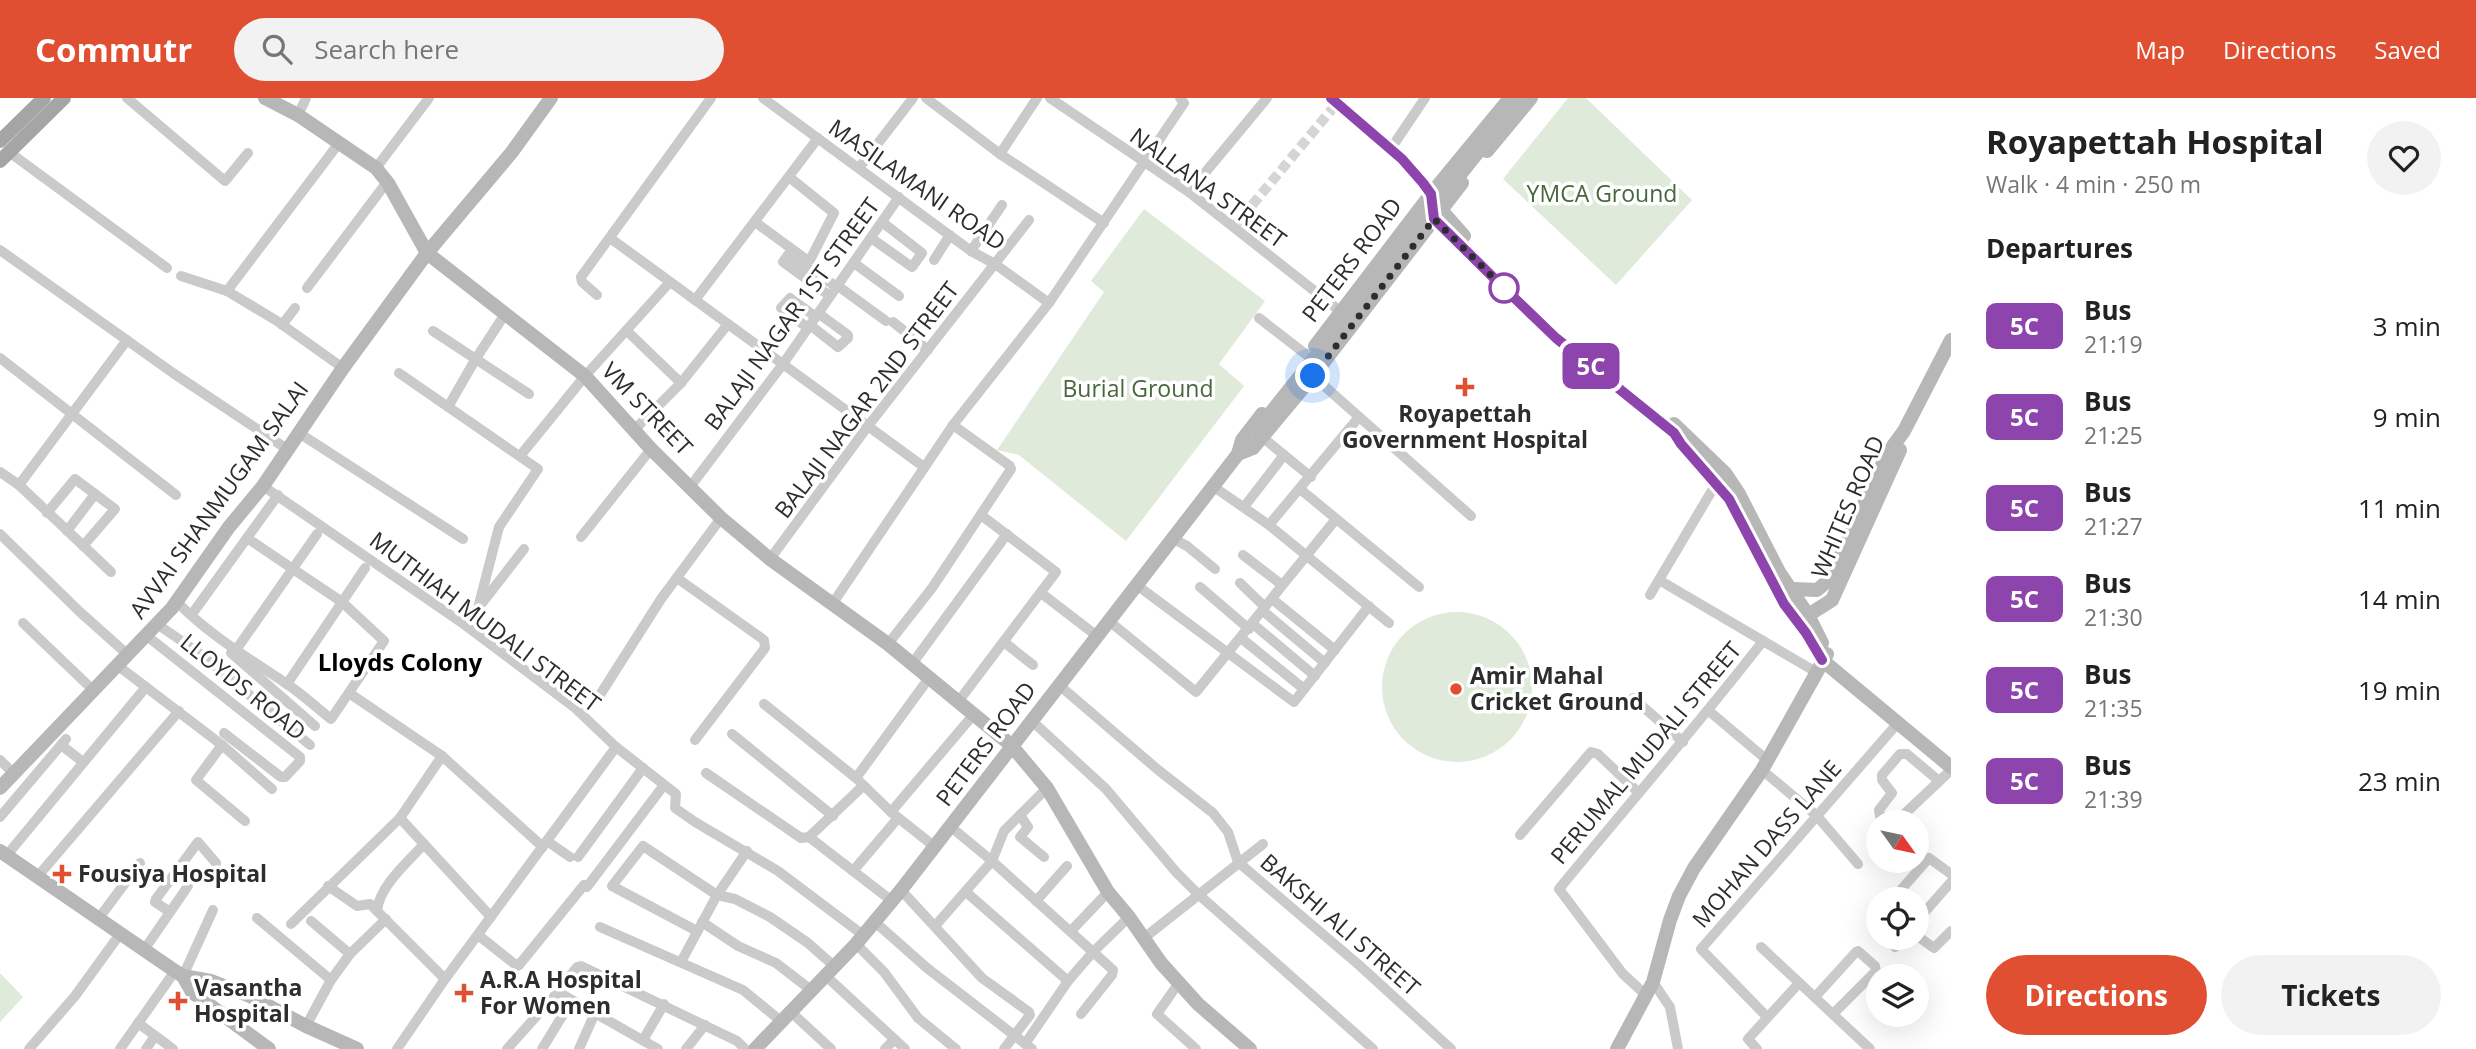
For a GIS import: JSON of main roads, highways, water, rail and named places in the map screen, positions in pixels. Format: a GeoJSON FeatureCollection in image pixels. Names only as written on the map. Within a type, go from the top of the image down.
{"type":"FeatureCollection","features":[{"type":"Feature","properties":{"kind":"main road"},"geometry":{"type":"LineString","coordinates":[[2,145],[44,98]]}},
{"type":"Feature","properties":{"kind":"main road"},"geometry":{"type":"LineString","coordinates":[[2,145],[64,98]]}},
{"type":"Feature","properties":{"kind":"main road","name":"VM STREET"},"geometry":{"type":"LineString","coordinates":[[265,98],[298,115],[376,168],[387,182],[427,253],[585,376],[651,449],[720,518],[770,559],[888,644],[1011,745],[1048,788],[1108,892],[1161,963],[1198,1004],[1250,1049]]}},
{"type":"Feature","properties":{"kind":"main road","name":"AVVAI SHANMUGAM SALAI"},"geometry":{"type":"LineString","coordinates":[[0,788],[153,630],[174,604],[263,485],[427,253],[512,152],[551,98]]}},
{"type":"Feature","properties":{"kind":"main road"},"geometry":{"type":"LineString","coordinates":[[1331,98],[1392,146]]}},
{"type":"Feature","properties":{"kind":"main road"},"geometry":{"type":"LineString","coordinates":[[1340,98],[1435,190],[1438,215],[1556,338],[1674,433],[1729,499],[1784,604],[1803,618]]}},
{"type":"Feature","properties":{"kind":"main road","name":"PETERS ROAD"},"geometry":{"type":"LineString","coordinates":[[756,1049],[860,940],[951,827],[1011,745],[1214,486],[1238,454],[1242,440],[1435,190],[1510,98]]}},
{"type":"Feature","properties":{"kind":"main road"},"geometry":{"type":"LineString","coordinates":[[1238,454],[1260,433],[1521,98]]}},
{"type":"Feature","properties":{"kind":"main road","name":"PETERS ROAD"},"geometry":{"type":"LineString","coordinates":[[1260,433],[1313,376],[1531,98]]}},
{"type":"Feature","properties":{"kind":"main road"},"geometry":{"type":"LineString","coordinates":[[1438,215],[1507,286],[1688,436],[1719,467],[1739,494],[1779,572],[1793,589],[1822,662],[1951,768]]}},
{"type":"Feature","properties":{"kind":"main road","name":"WHITES ROAD"},"geometry":{"type":"LineString","coordinates":[[1793,589],[1817,590],[1830,579],[1879,471],[1892,446],[1904,431],[1951,340]]}},
{"type":"Feature","properties":{"kind":"main road","name":"WHITES ROAD"},"geometry":{"type":"LineString","coordinates":[[1803,618],[1832,600],[1901,447],[1904,431]]}},
{"type":"Feature","properties":{"kind":"main road"},"geometry":{"type":"LineString","coordinates":[[1822,662],[1951,757]]}},
{"type":"Feature","properties":{"kind":"main road"},"geometry":{"type":"LineString","coordinates":[[1617,1049],[1650,989],[1670,920],[1694,867],[1764,765],[1822,662]]}},
{"type":"Feature","properties":{"kind":"main road"},"geometry":{"type":"LineString","coordinates":[[3,853],[179,973],[243,993],[338,1045],[357,1049]]}},
{"type":"Feature","properties":{"kind":"main road"},"geometry":{"type":"LineString","coordinates":[[179,973],[192,992],[269,1049]]}},
{"type":"Feature","properties":{"kind":"tunnel"},"geometry":{"type":"LineString","coordinates":[[1233,228],[1337,103]]}},
{"type":"Feature","properties":{"kind":"place","name":"Royapettah Government Hospital"},"geometry":{"type":"Point","coordinates":[1465,387]}},
{"type":"Feature","properties":{"kind":"place","name":"Amir Mahal Cricket Ground"},"geometry":{"type":"Point","coordinates":[1456,689]}},
{"type":"Feature","properties":{"kind":"place","name":"Fousiya Hospital"},"geometry":{"type":"Point","coordinates":[62,874]}},
{"type":"Feature","properties":{"kind":"place","name":"A.R.A Hospital For Women"},"geometry":{"type":"Point","coordinates":[464,993]}},
{"type":"Feature","properties":{"kind":"place","name":"Vasantha Hospital"},"geometry":{"type":"Point","coordinates":[178,1001]}},
{"type":"Feature","properties":{"kind":"district","name":"Lloyds Colony"},"geometry":{"type":"Point","coordinates":[400,663]}},
{"type":"Feature","properties":{"kind":"park label","name":"YMCA Ground"},"geometry":{"type":"Point","coordinates":[1602,194]}},
{"type":"Feature","properties":{"kind":"park label","name":"Burial Ground"},"geometry":{"type":"Point","coordinates":[1138,389]}}]}
